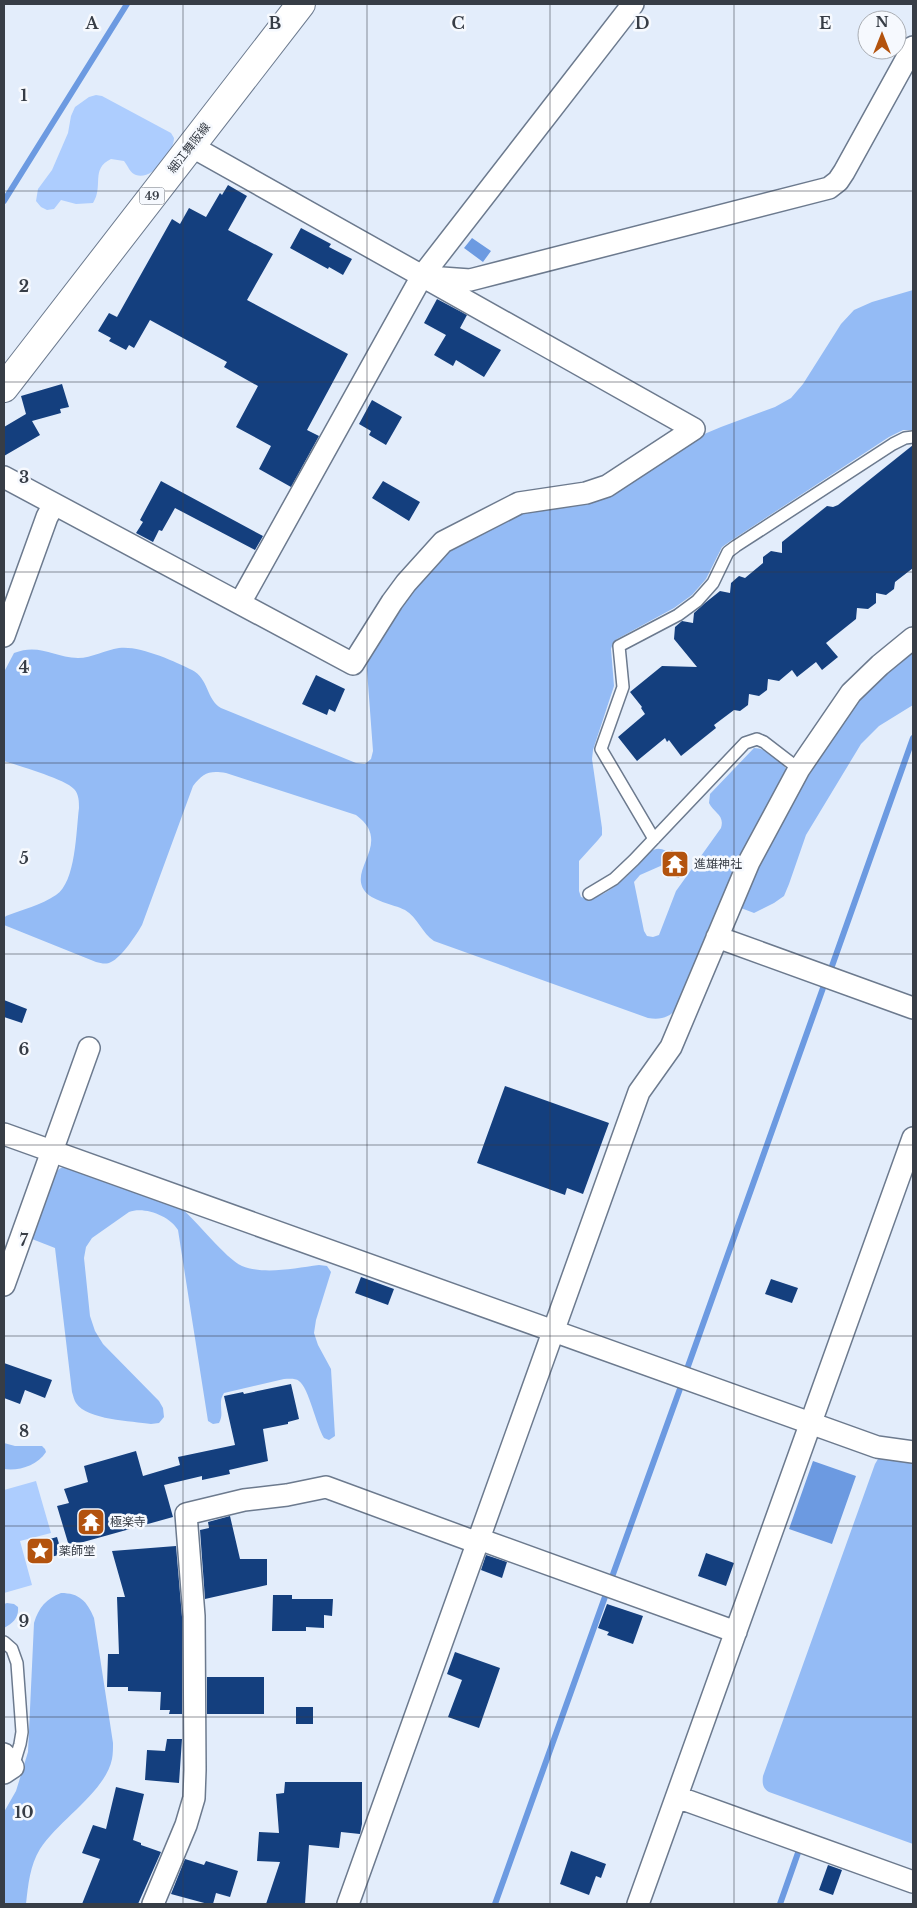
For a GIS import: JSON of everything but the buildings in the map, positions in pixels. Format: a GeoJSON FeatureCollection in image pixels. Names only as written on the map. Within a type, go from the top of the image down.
{"type":"FeatureCollection","features":[{"type":"Feature","properties":{"kind":"main road","name":"細江舞阪線"},"geometry":{"type":"LineString","coordinates":[[4,388],[301,4]]}},
{"type":"Feature","properties":{"kind":"street"},"geometry":{"type":"LineString","coordinates":[[240,603],[422,276],[634,4]]}},
{"type":"Feature","properties":{"kind":"street"},"geometry":{"type":"LineString","coordinates":[[422,276],[470,280],[829,188],[838,181],[844,172],[913,48]]}},
{"type":"Feature","properties":{"kind":"street"},"geometry":{"type":"LineString","coordinates":[[4,477],[353,664],[406,582],[443,542],[519,504],[586,493],[607,486],[694,429],[190,146]]}},
{"type":"Feature","properties":{"kind":"street"},"geometry":{"type":"LineString","coordinates":[[4,636],[47,517],[54,504]]}},
{"type":"Feature","properties":{"kind":"street"},"geometry":{"type":"LineString","coordinates":[[348,1904],[639,1092],[670,1047],[757,846],[799,769],[852,693],[880,665],[913,638]]}},
{"type":"Feature","properties":{"kind":"street"},"geometry":{"type":"LineString","coordinates":[[717,937],[913,1008]]}},
{"type":"Feature","properties":{"kind":"street"},"geometry":{"type":"LineString","coordinates":[[4,1285],[89,1048]]}},
{"type":"Feature","properties":{"kind":"street"},"geometry":{"type":"LineString","coordinates":[[4,1134],[811,1423],[877,1446],[913,1452]]}},
{"type":"Feature","properties":{"kind":"street"},"geometry":{"type":"LineString","coordinates":[[638,1904],[913,1138]]}},
{"type":"Feature","properties":{"kind":"street"},"geometry":{"type":"LineString","coordinates":[[153,1904],[186,1824],[194,1798],[194,1616],[186,1514],[244,1500],[287,1495],[326,1487],[736,1632]]}},
{"type":"Feature","properties":{"kind":"street"},"geometry":{"type":"LineString","coordinates":[[677,1797],[913,1882]]}},
{"type":"Feature","properties":{"kind":"lane"},"geometry":{"type":"LineString","coordinates":[[654,839],[601,750],[623,687],[619,646],[678,615],[698,601],[713,583],[728,552],[732,549],[893,444],[905,438],[913,437]]}},
{"type":"Feature","properties":{"kind":"lane"},"geometry":{"type":"LineString","coordinates":[[589,894],[614,879],[750,740],[757,739],[764,742],[799,769]]}},
{"type":"Feature","properties":{"kind":"lane"},"geometry":{"type":"LineString","coordinates":[[4,1642],[12,1650],[17,1663],[22,1732],[20,1744],[7,1765]]}},
{"type":"Feature","properties":{"kind":"shaded area"},"geometry":{"type":"Polygon","coordinates":[[[102,96],[171,133],[174,138],[173,144],[161,164],[149,174],[142,176],[132,173],[124,161],[111,159],[101,168],[98,190],[93,203],[76,204],[61,200],[54,209],[47,210],[36,201],[38,189],[52,170],[68,133],[71,116],[75,107],[89,97],[102,96]]]}},
{"type":"Feature","properties":{"kind":"shaded area"},"geometry":{"type":"Polygon","coordinates":[[[472,238],[491,251],[483,262],[464,248],[472,238]]]}},
{"type":"Feature","properties":{"kind":"shaded area"},"geometry":{"type":"Polygon","coordinates":[[[913,290],[913,430],[903,430],[889,437],[722,547],[706,579],[692,595],[674,608],[613,643],[611,649],[614,686],[593,750],[592,759],[602,835],[579,861],[579,891],[581,897],[599,896],[609,891],[637,867],[650,852],[662,849],[666,851],[665,864],[640,875],[634,882],[644,931],[647,936],[659,935],[676,891],[721,828],[722,820],[709,803],[710,794],[754,748],[770,753],[784,765],[788,775],[677,1009],[670,1014],[656,1019],[648,1018],[434,941],[405,910],[377,900],[364,890],[361,882],[362,873],[371,845],[371,835],[366,825],[356,815],[220,772],[207,774],[200,778],[193,786],[142,925],[115,960],[103,964],[96,962],[4,925],[4,918],[6,916],[44,902],[63,888],[68,879],[74,855],[79,808],[77,793],[69,785],[41,773],[4,761],[4,672],[14,653],[31,649],[78,658],[114,649],[127,648],[156,654],[185,666],[198,674],[213,700],[221,708],[356,763],[365,764],[371,759],[373,751],[367,670],[368,657],[373,645],[439,556],[511,515],[721,427],[775,407],[791,398],[803,384],[841,324],[854,310],[872,302],[913,290]]]}},
{"type":"Feature","properties":{"kind":"shaded area"},"geometry":{"type":"Polygon","coordinates":[[[913,646],[913,705],[879,726],[861,744],[806,835],[784,896],[754,913],[741,908],[759,854],[845,713],[913,646]]]}},
{"type":"Feature","properties":{"kind":"shaded area"},"geometry":{"type":"Polygon","coordinates":[[[65,1166],[180,1207],[219,1248],[242,1266],[251,1269],[270,1270],[319,1265],[327,1266],[331,1272],[316,1320],[314,1333],[318,1345],[331,1369],[335,1436],[329,1440],[324,1438],[303,1385],[294,1379],[284,1379],[224,1393],[221,1400],[221,1419],[219,1423],[213,1424],[208,1421],[178,1230],[169,1220],[142,1210],[129,1212],[92,1238],[86,1247],[84,1258],[90,1316],[95,1331],[103,1344],[159,1401],[163,1408],[164,1417],[159,1423],[151,1424],[110,1419],[90,1413],[82,1409],[75,1402],[72,1392],[55,1248],[32,1239],[55,1173],[65,1166]]]}},
{"type":"Feature","properties":{"kind":"shaded area"},"geometry":{"type":"Polygon","coordinates":[[[4,1443],[15,1446],[42,1446],[46,1452],[33,1464],[16,1469],[4,1469],[4,1443]]]}},
{"type":"Feature","properties":{"kind":"shaded area"},"geometry":{"type":"Polygon","coordinates":[[[883,1456],[913,1459],[913,1844],[769,1792],[764,1787],[763,1781],[763,1776],[875,1464],[883,1456]]]}},
{"type":"Feature","properties":{"kind":"shaded area"},"geometry":{"type":"Polygon","coordinates":[[[813,1461],[856,1476],[832,1544],[789,1529],[813,1461]]]}},
{"type":"Feature","properties":{"kind":"shaded area"},"geometry":{"type":"Polygon","coordinates":[[[36,1481],[51,1533],[20,1541],[32,1585],[4,1593],[4,1490],[36,1481]]]}},
{"type":"Feature","properties":{"kind":"shaded area"},"geometry":{"type":"Polygon","coordinates":[[[61,1593],[78,1596],[82,1599],[94,1618],[113,1743],[112,1759],[108,1771],[92,1794],[58,1827],[40,1849],[32,1868],[26,1904],[4,1904],[4,1812],[16,1791],[28,1752],[34,1623],[38,1612],[44,1604],[61,1593]]]}},
{"type":"Feature","properties":{"kind":"shaded area"},"geometry":{"type":"Polygon","coordinates":[[[7,1603],[18,1607],[18,1614],[15,1620],[4,1628],[4,1604],[7,1603]]]}},
{"type":"Feature","properties":{"kind":"waterway"},"geometry":{"type":"LineString","coordinates":[[4,201],[127,4]]}},
{"type":"Feature","properties":{"kind":"waterway"},"geometry":{"type":"LineString","coordinates":[[832,966],[913,738]]}},
{"type":"Feature","properties":{"kind":"waterway"},"geometry":{"type":"LineString","coordinates":[[687,1369],[823,988]]}},
{"type":"Feature","properties":{"kind":"waterway"},"geometry":{"type":"LineString","coordinates":[[612,1577],[681,1386]]}},
{"type":"Feature","properties":{"kind":"waterway"},"geometry":{"type":"LineString","coordinates":[[495,1904],[606,1594]]}},
{"type":"Feature","properties":{"kind":"waterway"},"geometry":{"type":"LineString","coordinates":[[780,1904],[799,1850]]}},
{"type":"Feature","properties":{"kind":"place","name":"進雄神社"},"geometry":{"type":"Point","coordinates":[675,864]}},
{"type":"Feature","properties":{"kind":"place","name":"極楽寺"},"geometry":{"type":"Point","coordinates":[91,1522]}},
{"type":"Feature","properties":{"kind":"place","name":"薬師堂"},"geometry":{"type":"Point","coordinates":[40,1551]}}]}
